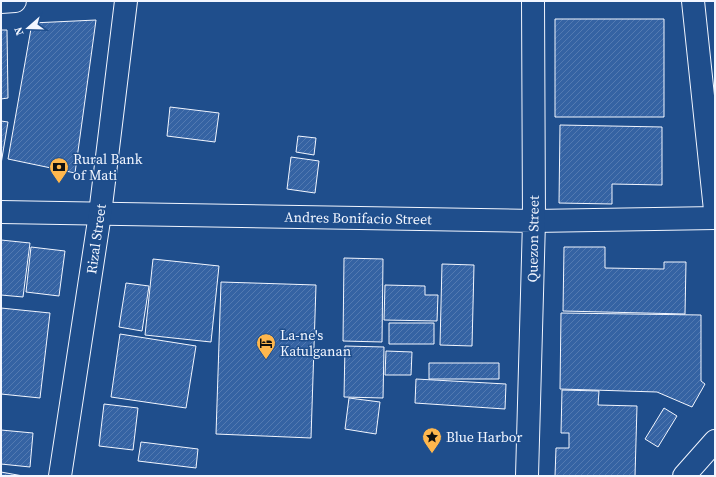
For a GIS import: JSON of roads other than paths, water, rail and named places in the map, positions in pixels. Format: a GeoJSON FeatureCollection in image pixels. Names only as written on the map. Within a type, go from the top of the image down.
{"type":"FeatureCollection","features":[{"type":"Feature","properties":{"kind":"street"},"geometry":{"type":"LineString","coordinates":[[1,2],[15,1]]}},
{"type":"Feature","properties":{"kind":"street","name":"Rizal Street"},"geometry":{"type":"LineString","coordinates":[[60,476],[100,214],[126,1]]}},
{"type":"Feature","properties":{"kind":"street","name":"Quezon Street"},"geometry":{"type":"LineString","coordinates":[[527,476],[534,221],[533,1]]}},
{"type":"Feature","properties":{"kind":"street"},"geometry":{"type":"LineString","coordinates":[[693,1],[715,210]]}},
{"type":"Feature","properties":{"kind":"street","name":"Andres Bonifacio Street"},"geometry":{"type":"LineString","coordinates":[[1,212],[534,221],[715,218]]}},
{"type":"Feature","properties":{"kind":"street"},"geometry":{"type":"LineString","coordinates":[[684,476],[715,442]]}},
{"type":"Feature","properties":{"kind":"place","name":"Rural Bank of Mati"},"geometry":{"type":"Point","coordinates":[59,184]}},
{"type":"Feature","properties":{"kind":"place","name":"La-ne's Katulganan"},"geometry":{"type":"Point","coordinates":[266,360]}},
{"type":"Feature","properties":{"kind":"place","name":"Blue Harbor"},"geometry":{"type":"Point","coordinates":[432,454]}}]}
